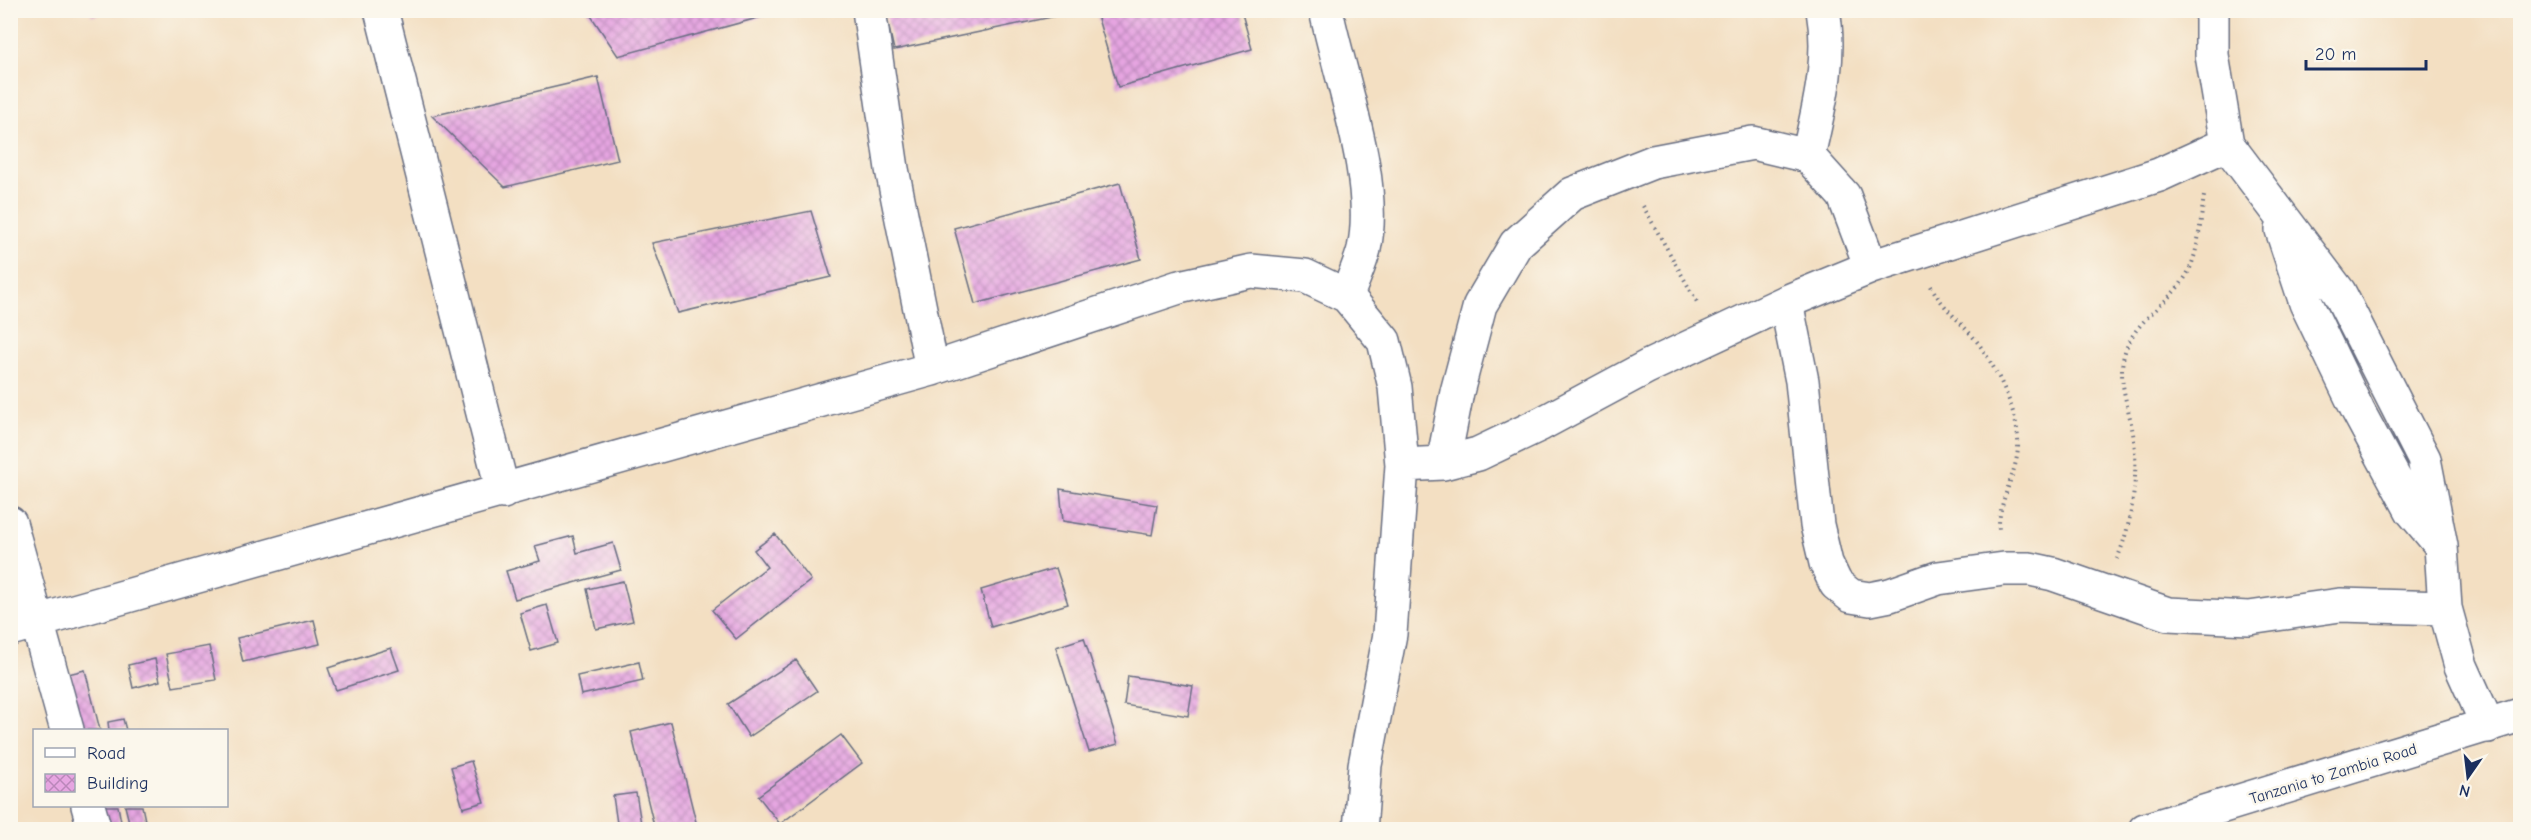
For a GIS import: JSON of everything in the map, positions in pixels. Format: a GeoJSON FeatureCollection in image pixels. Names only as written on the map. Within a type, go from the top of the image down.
{"type":"FeatureCollection","features":[{"type":"Feature","properties":{"kind":"main road"},"geometry":{"type":"LineString","coordinates":[[381,10],[502,492]]}},
{"type":"Feature","properties":{"kind":"main road"},"geometry":{"type":"LineString","coordinates":[[869,10],[892,169],[932,369]]}},
{"type":"Feature","properties":{"kind":"main road"},"geometry":{"type":"LineString","coordinates":[[1326,10],[1358,142],[1368,204],[1364,248],[1347,296]]}},
{"type":"Feature","properties":{"kind":"main road"},"geometry":{"type":"LineString","coordinates":[[1808,156],[1824,88],[1828,34],[1823,10]]}},
{"type":"Feature","properties":{"kind":"main road"},"geometry":{"type":"LineString","coordinates":[[2212,10],[2212,55],[2219,147],[2276,209],[2289,256],[2306,303],[2336,366],[2412,511],[2441,546],[2445,608],[2461,666],[2488,726]]}},
{"type":"Feature","properties":{"kind":"main road"},"geometry":{"type":"LineString","coordinates":[[1443,463],[1457,392],[1480,305],[1516,244],[1572,194],[1653,162],[1753,144],[1808,156],[1844,196],[1871,267]]}},
{"type":"Feature","properties":{"kind":"main road"},"geometry":{"type":"LineString","coordinates":[[1402,465],[1443,463],[1478,454],[1714,334],[1786,302],[1871,267],[2159,175],[2219,147]]}},
{"type":"Feature","properties":{"kind":"main road"},"geometry":{"type":"LineString","coordinates":[[24,626],[932,369],[1179,287],[1251,271],[1305,276],[1347,296],[1384,341],[1395,387],[1402,465],[1390,634],[1365,765],[1360,830]]}},
{"type":"Feature","properties":{"kind":"main road"},"geometry":{"type":"LineString","coordinates":[[1786,302],[1802,381],[1817,525],[1826,563],[1836,584],[1851,596],[1870,599],[1890,595],[1938,578],[2004,569],[2030,569],[2053,574],[2168,614],[2249,618],[2340,606],[2445,608]]}},
{"type":"Feature","properties":{"kind":"main road"},"geometry":{"type":"LineString","coordinates":[[10,523],[24,626],[67,729]]}},
{"type":"Feature","properties":{"kind":"main road","name":"Tanzania to Zambia Road"},"geometry":{"type":"LineString","coordinates":[[2145,830],[2520,715]]}},
{"type":"Feature","properties":{"kind":"main road"},"geometry":{"type":"LineString","coordinates":[[88,807],[95,830]]}},
{"type":"Feature","properties":{"kind":"path"},"geometry":{"type":"LineString","coordinates":[[2103,591],[2122,547],[2134,487],[2136,453],[2124,393],[2123,361],[2130,339],[2140,325],[2185,278],[2192,262],[2219,147]]}},
{"type":"Feature","properties":{"kind":"path"},"geometry":{"type":"LineString","coordinates":[[1624,174],[1661,236],[1714,334]]}},
{"type":"Feature","properties":{"kind":"path"},"geometry":{"type":"LineString","coordinates":[[1917,252],[1933,289],[1982,349],[2002,387],[2016,424],[2018,448],[2002,503],[1999,529],[2004,569]]}},
{"type":"Feature","properties":{"kind":"building"},"geometry":{"type":"Polygon","coordinates":[[[90,10],[108,10],[109,11],[92,16],[90,10]]]}},
{"type":"Feature","properties":{"kind":"building"},"geometry":{"type":"Polygon","coordinates":[[[587,10],[775,10],[776,13],[618,56],[587,10]]]}},
{"type":"Feature","properties":{"kind":"building"},"geometry":{"type":"Polygon","coordinates":[[[885,10],[1060,10],[1061,15],[894,50],[885,10]]]}},
{"type":"Feature","properties":{"kind":"building"},"geometry":{"type":"Polygon","coordinates":[[[1112,10],[1241,10],[1252,49],[1118,87],[1097,15],[1112,10]]]}},
{"type":"Feature","properties":{"kind":"building"},"geometry":{"type":"Polygon","coordinates":[[[598,77],[618,160],[505,187],[432,116],[598,77]]]}},
{"type":"Feature","properties":{"kind":"building"},"geometry":{"type":"Polygon","coordinates":[[[1120,183],[1141,259],[975,304],[954,228],[1120,183]]]}},
{"type":"Feature","properties":{"kind":"building"},"geometry":{"type":"Polygon","coordinates":[[[811,211],[831,277],[678,313],[652,243],[811,211]]]}},
{"type":"Feature","properties":{"kind":"building"},"geometry":{"type":"Polygon","coordinates":[[[1060,489],[1157,505],[1152,535],[1063,521],[1060,489]]]}},
{"type":"Feature","properties":{"kind":"building"},"geometry":{"type":"Polygon","coordinates":[[[775,534],[811,580],[736,639],[712,610],[767,567],[754,550],[775,534]]]}},
{"type":"Feature","properties":{"kind":"building"},"geometry":{"type":"Polygon","coordinates":[[[573,536],[577,553],[613,543],[621,570],[515,599],[506,571],[540,561],[535,546],[573,536]]]}},
{"type":"Feature","properties":{"kind":"building"},"geometry":{"type":"Polygon","coordinates":[[[1056,568],[1068,604],[991,627],[981,590],[1056,568]]]}},
{"type":"Feature","properties":{"kind":"building"},"geometry":{"type":"Polygon","coordinates":[[[623,581],[633,621],[596,629],[587,589],[623,581]]]}},
{"type":"Feature","properties":{"kind":"building"},"geometry":{"type":"Polygon","coordinates":[[[547,605],[558,643],[531,651],[520,613],[547,605]]]}},
{"type":"Feature","properties":{"kind":"building"},"geometry":{"type":"Polygon","coordinates":[[[314,620],[320,644],[243,662],[237,638],[314,620]]]}},
{"type":"Feature","properties":{"kind":"building"},"geometry":{"type":"Polygon","coordinates":[[[1084,638],[1118,744],[1089,752],[1056,647],[1084,638]]]}},
{"type":"Feature","properties":{"kind":"building"},"geometry":{"type":"Polygon","coordinates":[[[209,646],[216,680],[173,687],[166,654],[209,646]]]}},
{"type":"Feature","properties":{"kind":"building"},"geometry":{"type":"Polygon","coordinates":[[[391,648],[399,670],[336,690],[328,668],[391,648]]]}},
{"type":"Feature","properties":{"kind":"building"},"geometry":{"type":"Polygon","coordinates":[[[155,659],[160,681],[133,688],[128,665],[155,659]]]}},
{"type":"Feature","properties":{"kind":"building"},"geometry":{"type":"Polygon","coordinates":[[[796,660],[817,691],[749,737],[728,704],[796,660]]]}},
{"type":"Feature","properties":{"kind":"building"},"geometry":{"type":"Polygon","coordinates":[[[639,662],[643,681],[581,695],[577,676],[639,662]]]}},
{"type":"Feature","properties":{"kind":"building"},"geometry":{"type":"Polygon","coordinates":[[[85,670],[100,729],[82,729],[68,674],[85,670]]]}},
{"type":"Feature","properties":{"kind":"building"},"geometry":{"type":"Polygon","coordinates":[[[1128,676],[1193,686],[1188,716],[1124,705],[1128,676]]]}},
{"type":"Feature","properties":{"kind":"building"},"geometry":{"type":"Polygon","coordinates":[[[123,719],[126,729],[109,729],[108,722],[123,719]]]}},
{"type":"Feature","properties":{"kind":"building"},"geometry":{"type":"Polygon","coordinates":[[[671,722],[698,830],[655,830],[631,732],[671,722]]]}},
{"type":"Feature","properties":{"kind":"building"},"geometry":{"type":"Polygon","coordinates":[[[841,735],[862,763],[780,824],[758,796],[841,735]]]}},
{"type":"Feature","properties":{"kind":"building"},"geometry":{"type":"Polygon","coordinates":[[[471,761],[484,802],[463,808],[451,767],[471,761]]]}},
{"type":"Feature","properties":{"kind":"building"},"geometry":{"type":"Polygon","coordinates":[[[636,793],[642,830],[618,830],[613,796],[636,793]]]}},
{"type":"Feature","properties":{"kind":"building"},"geometry":{"type":"Polygon","coordinates":[[[98,807],[118,807],[122,827],[111,830],[98,807]]]}},
{"type":"Feature","properties":{"kind":"building"},"geometry":{"type":"Polygon","coordinates":[[[125,807],[142,807],[147,830],[131,830],[125,807]]]}}]}
